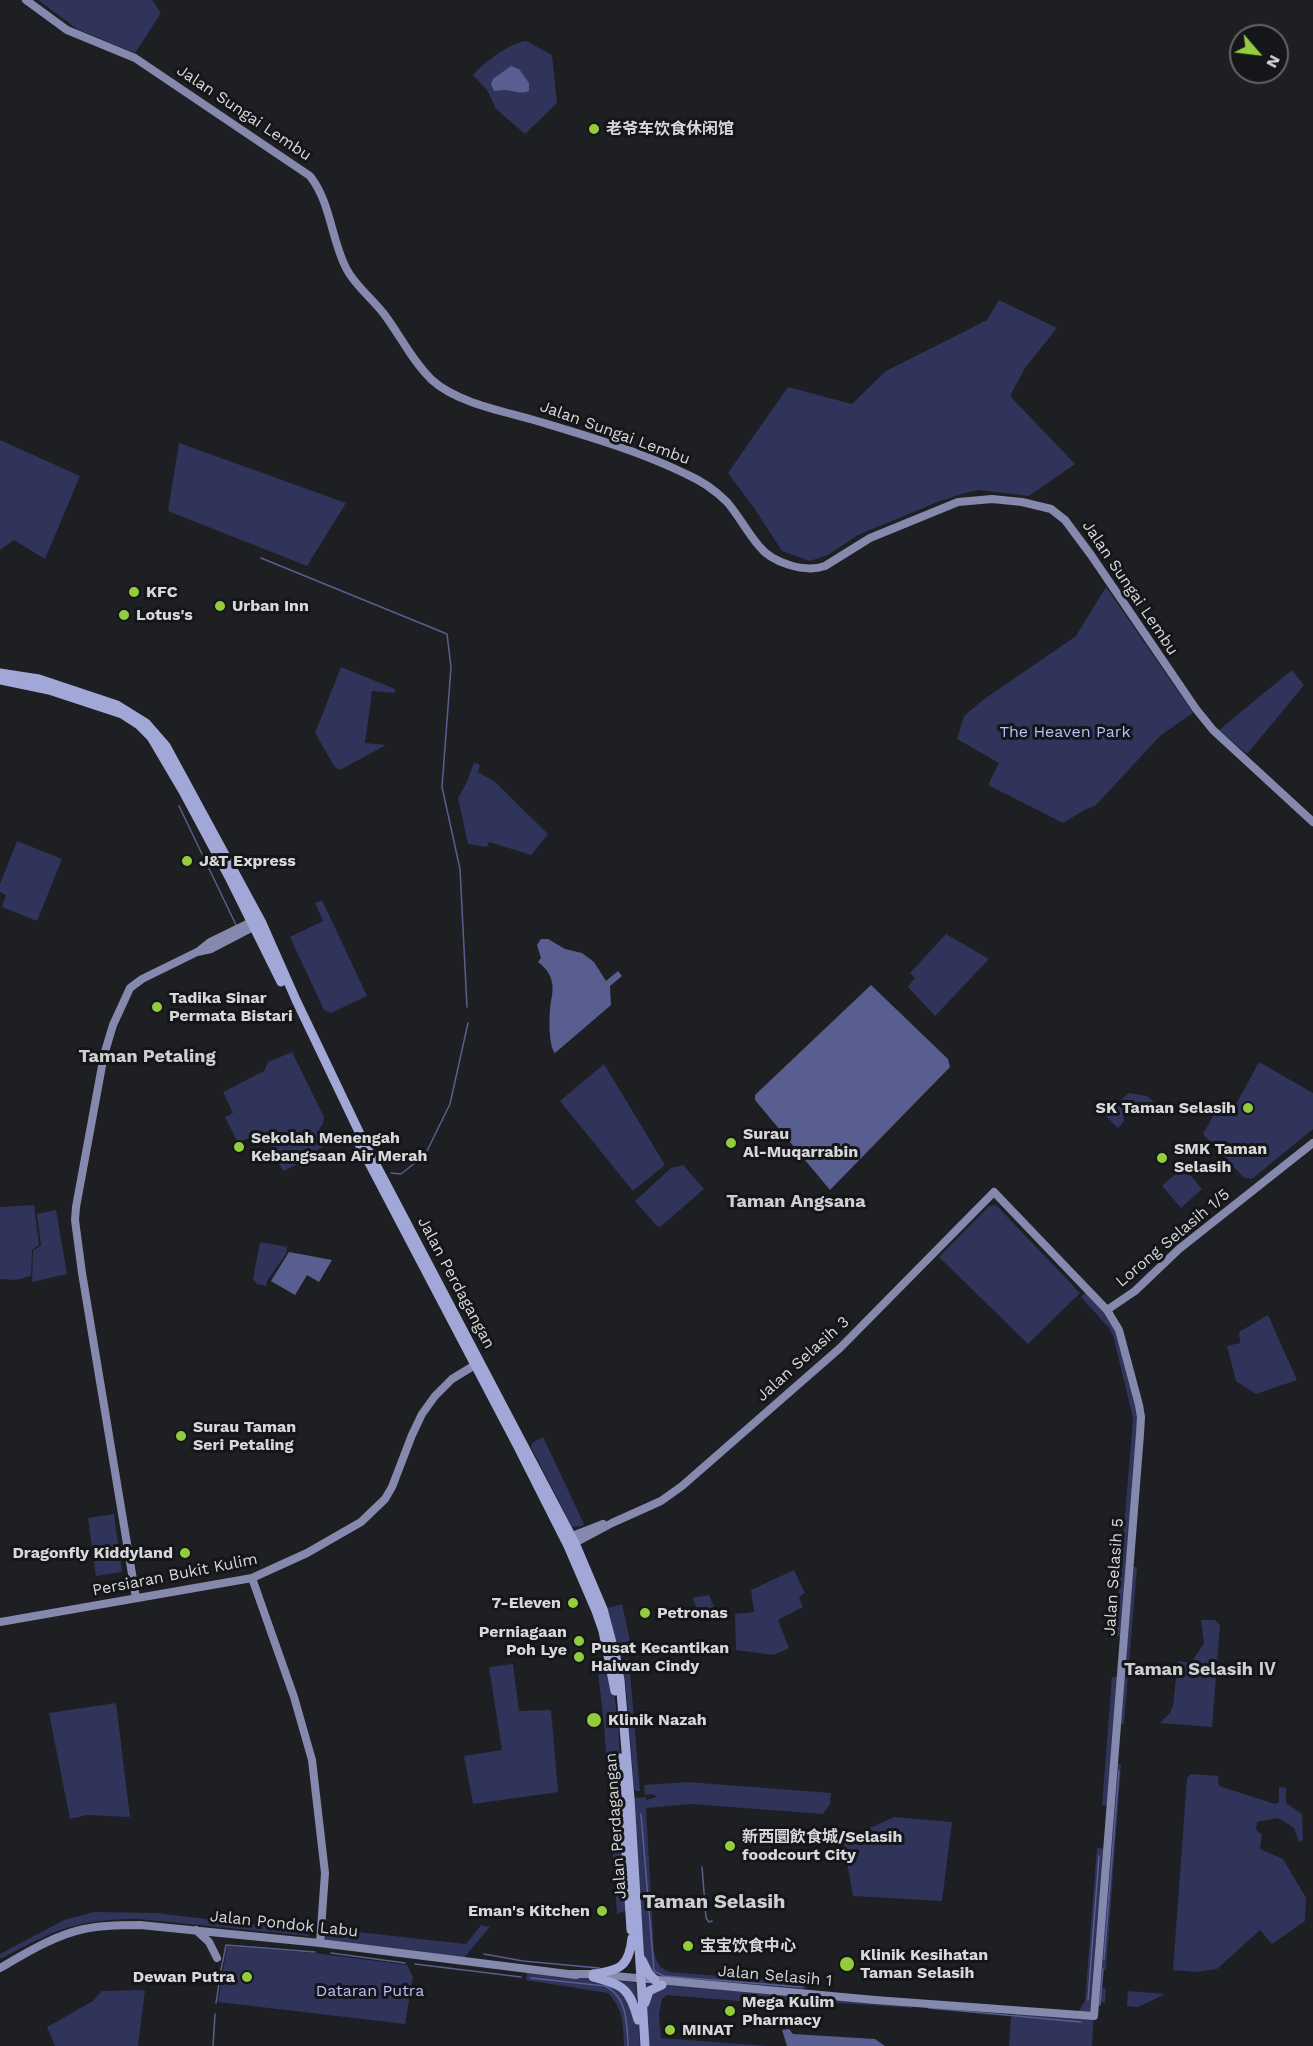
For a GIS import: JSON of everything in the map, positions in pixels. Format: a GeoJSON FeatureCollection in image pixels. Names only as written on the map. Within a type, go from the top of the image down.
{"type":"FeatureCollection","features":[{"type":"Feature","properties":{"kind":"main road","name":"Jalan Perdagangan"},"geometry":{"type":"LineString","coordinates":[[0,674],[39,679],[124,708],[147,723],[166,746],[257,922],[361,1136],[570,1541],[603,1609],[620,1680],[630,1798],[639,1952],[638,1981]]}},
{"type":"Feature","properties":{"kind":"main road","name":"Jalan Perdagangan"},"geometry":{"type":"LineString","coordinates":[[0,680],[50,690],[122,714],[151,736],[257,922],[366,1160],[570,1541],[603,1631],[614,1682],[632,1938],[645,2046]]}},
{"type":"Feature","properties":{"kind":"main road"},"geometry":{"type":"LineString","coordinates":[[593,1976],[623,1965],[630,1956],[632,1938]]}},
{"type":"Feature","properties":{"kind":"main road"},"geometry":{"type":"LineString","coordinates":[[639,1952],[649,1974],[662,1982],[649,1990],[641,2017]]}},
{"type":"Feature","properties":{"kind":"main road"},"geometry":{"type":"LineString","coordinates":[[593,1976],[625,1989],[641,2017]]}},
{"type":"Feature","properties":{"kind":"main road","name":"Jalan Perdagangan"},"geometry":{"type":"LineString","coordinates":[[640,2046],[641,2017]]}},
{"type":"Feature","properties":{"kind":"street","name":"Jalan Sungai Lembu"},"geometry":{"type":"LineString","coordinates":[[26,0],[67,30],[135,58],[310,176],[323,197],[341,256],[350,274],[383,313],[417,364],[433,381],[462,398],[592,438],[686,473],[710,486],[739,516],[760,548],[774,558],[810,570],[825,566],[870,538],[949,505],[970,499],[1022,502],[1043,506],[1058,514],[1065,520],[1100,568],[1202,716],[1213,729],[1313,822]]}},
{"type":"Feature","properties":{"kind":"street"},"geometry":{"type":"LineString","coordinates":[[136,1598],[81,1273],[75,1221],[76,1207],[94,1119],[104,1054],[124,998],[130,988],[142,979],[197,952],[210,942],[257,922]]}},
{"type":"Feature","properties":{"kind":"street","name":"Lorong Selasih 1/5"},"geometry":{"type":"LineString","coordinates":[[1107,1310],[1136,1291],[1179,1249],[1313,1143]]}},
{"type":"Feature","properties":{"kind":"street","name":"Jalan Selasih 3"},"geometry":{"type":"LineString","coordinates":[[570,1541],[590,1528],[612,1523],[661,1501],[682,1486],[840,1348],[994,1192]]}},
{"type":"Feature","properties":{"kind":"street","name":"Jalan Selasih 5"},"geometry":{"type":"LineString","coordinates":[[994,1192],[1107,1310],[1119,1330],[1141,1417],[1094,2016]]}},
{"type":"Feature","properties":{"kind":"street","name":"Persiaran Bukit Kulim"},"geometry":{"type":"LineString","coordinates":[[0,1622],[252,1578],[308,1553],[347,1532],[385,1499],[392,1487],[416,1425],[435,1396],[452,1379],[475,1365]]}},
{"type":"Feature","properties":{"kind":"street"},"geometry":{"type":"LineString","coordinates":[[252,1578],[294,1697],[312,1760],[325,1874],[320,1943]]}},
{"type":"Feature","properties":{"kind":"street","name":"Jalan Pondok Labu"},"geometry":{"type":"LineString","coordinates":[[0,1968],[65,1934],[116,1925],[140,1925],[320,1943],[638,1981]]}},
{"type":"Feature","properties":{"kind":"street"},"geometry":{"type":"LineString","coordinates":[[195,1930],[209,1942],[217,1958]]}},
{"type":"Feature","properties":{"kind":"street","name":"Jalan Selasih 1"},"geometry":{"type":"LineString","coordinates":[[638,1981],[1094,2016]]}},
{"type":"Feature","properties":{"kind":"green space"},"geometry":{"type":"Polygon","coordinates":[[[38,0],[152,0],[161,13],[135,53],[77,29],[38,0]]]}},
{"type":"Feature","properties":{"kind":"green space"},"geometry":{"type":"Polygon","coordinates":[[[526,41],[552,55],[557,103],[525,134],[496,109],[487,90],[473,75],[497,54],[512,45],[526,41]]]}},
{"type":"Feature","properties":{"kind":"green space"},"geometry":{"type":"Polygon","coordinates":[[[999,300],[1057,328],[1025,368],[1010,396],[1075,464],[1029,496],[978,490],[940,501],[858,535],[828,555],[810,561],[782,551],[728,473],[788,387],[852,404],[886,371],[987,320],[999,300]]]}},
{"type":"Feature","properties":{"kind":"green space"},"geometry":{"type":"Polygon","coordinates":[[[0,440],[80,476],[45,559],[14,540],[0,550],[0,440]]]}},
{"type":"Feature","properties":{"kind":"green space"},"geometry":{"type":"Polygon","coordinates":[[[179,443],[346,503],[307,566],[168,511],[179,443]]]}},
{"type":"Feature","properties":{"kind":"green space","name":"The Heaven Park"},"geometry":{"type":"Polygon","coordinates":[[[1106,587],[1193,713],[1161,735],[1095,806],[1063,823],[988,785],[999,763],[957,739],[964,716],[983,700],[1076,636],[1106,587]]]}},
{"type":"Feature","properties":{"kind":"green space"},"geometry":{"type":"Polygon","coordinates":[[[341,667],[395,689],[395,693],[372,691],[365,743],[386,745],[340,770],[334,766],[315,733],[341,667]]]}},
{"type":"Feature","properties":{"kind":"green space"},"geometry":{"type":"Polygon","coordinates":[[[1292,670],[1304,685],[1247,754],[1219,730],[1292,670]]]}},
{"type":"Feature","properties":{"kind":"green space"},"geometry":{"type":"Polygon","coordinates":[[[474,763],[480,765],[478,772],[495,782],[548,834],[531,855],[489,842],[487,847],[468,844],[458,798],[474,763]]]}},
{"type":"Feature","properties":{"kind":"green space"},"geometry":{"type":"Polygon","coordinates":[[[17,841],[62,859],[37,921],[2,907],[6,895],[0,892],[0,884],[17,841]]]}},
{"type":"Feature","properties":{"kind":"green space"},"geometry":{"type":"Polygon","coordinates":[[[322,900],[367,996],[331,1013],[324,1010],[290,937],[323,921],[315,903],[322,900]]]}},
{"type":"Feature","properties":{"kind":"green space"},"geometry":{"type":"Polygon","coordinates":[[[946,934],[989,959],[935,1016],[908,987],[915,978],[910,973],[946,934]]]}},
{"type":"Feature","properties":{"kind":"green space"},"geometry":{"type":"Polygon","coordinates":[[[292,1052],[324,1117],[322,1126],[319,1128],[326,1141],[322,1143],[323,1147],[283,1171],[263,1131],[238,1143],[225,1117],[233,1113],[223,1092],[264,1071],[268,1062],[292,1052]]]}},
{"type":"Feature","properties":{"kind":"green space"},"geometry":{"type":"Polygon","coordinates":[[[1259,1062],[1313,1093],[1313,1129],[1252,1179],[1244,1178],[1203,1134],[1222,1100],[1235,1106],[1259,1062]]]}},
{"type":"Feature","properties":{"kind":"green space"},"geometry":{"type":"Polygon","coordinates":[[[604,1064],[665,1165],[633,1191],[560,1101],[604,1064]]]}},
{"type":"Feature","properties":{"kind":"green space"},"geometry":{"type":"Polygon","coordinates":[[[1129,1093],[1147,1096],[1154,1102],[1140,1110],[1136,1106],[1123,1117],[1124,1121],[1118,1128],[1104,1114],[1129,1093]]]}},
{"type":"Feature","properties":{"kind":"green space"},"geometry":{"type":"Polygon","coordinates":[[[683,1165],[704,1189],[660,1227],[635,1201],[671,1168],[683,1165]]]}},
{"type":"Feature","properties":{"kind":"green space"},"geometry":{"type":"Polygon","coordinates":[[[1183,1167],[1202,1189],[1181,1208],[1162,1186],[1183,1167]]]}},
{"type":"Feature","properties":{"kind":"green space"},"geometry":{"type":"Polygon","coordinates":[[[34,1205],[39,1245],[32,1250],[31,1276],[15,1280],[0,1279],[0,1207],[34,1205]]]}},
{"type":"Feature","properties":{"kind":"green space"},"geometry":{"type":"Polygon","coordinates":[[[996,1205],[1080,1293],[1028,1344],[939,1257],[989,1206],[996,1205]]]}},
{"type":"Feature","properties":{"kind":"green space"},"geometry":{"type":"Polygon","coordinates":[[[56,1210],[67,1274],[32,1282],[33,1251],[41,1245],[37,1214],[56,1210]]]}},
{"type":"Feature","properties":{"kind":"green space"},"geometry":{"type":"Polygon","coordinates":[[[260,1242],[287,1247],[286,1254],[267,1281],[266,1286],[257,1284],[253,1279],[260,1242]]]}},
{"type":"Feature","properties":{"kind":"green space"},"geometry":{"type":"Polygon","coordinates":[[[1088,1290],[1115,1321],[1139,1405],[1130,1567],[1137,1567],[1124,1724],[1117,1724],[1114,1764],[1121,1764],[1106,1970],[1103,1970],[1102,1988],[1106,1989],[1105,2004],[1101,2001],[1100,2005],[1094,2009],[1092,2046],[1009,2046],[1011,2017],[1014,2017],[1015,2010],[1076,2015],[1085,2001],[1097,1848],[1107,1849],[1110,1806],[1102,1805],[1112,1677],[1121,1677],[1124,1637],[1115,1636],[1133,1418],[1113,1335],[1081,1297],[1088,1290]]]}},
{"type":"Feature","properties":{"kind":"green space"},"geometry":{"type":"Polygon","coordinates":[[[1268,1315],[1297,1380],[1256,1394],[1236,1381],[1227,1346],[1240,1343],[1239,1332],[1268,1315]]]}},
{"type":"Feature","properties":{"kind":"green space"},"geometry":{"type":"Polygon","coordinates":[[[543,1437],[584,1524],[582,1526],[572,1527],[531,1447],[532,1443],[543,1437]]]}},
{"type":"Feature","properties":{"kind":"green space"},"geometry":{"type":"Polygon","coordinates":[[[114,1514],[122,1572],[96,1576],[88,1518],[114,1514]]]}},
{"type":"Feature","properties":{"kind":"green space"},"geometry":{"type":"Polygon","coordinates":[[[794,1570],[805,1593],[799,1597],[803,1607],[778,1620],[789,1648],[774,1655],[736,1650],[735,1614],[754,1612],[751,1590],[794,1570]]]}},
{"type":"Feature","properties":{"kind":"green space"},"geometry":{"type":"Polygon","coordinates":[[[709,1595],[716,1612],[700,1615],[692,1598],[709,1595]]]}},
{"type":"Feature","properties":{"kind":"green space"},"geometry":{"type":"Polygon","coordinates":[[[622,1604],[633,1654],[616,1658],[603,1609],[622,1604]]]}},
{"type":"Feature","properties":{"kind":"green space","name":"Taman Selasih Ⅳ"},"geometry":{"type":"Polygon","coordinates":[[[1201,1620],[1215,1620],[1220,1625],[1212,1727],[1160,1723],[1170,1713],[1173,1705],[1178,1661],[1191,1663],[1204,1643],[1201,1620]]]}},
{"type":"Feature","properties":{"kind":"green space"},"geometry":{"type":"Polygon","coordinates":[[[610,1660],[618,1724],[629,1909],[617,1914],[604,1725],[597,1662],[610,1660]]]}},
{"type":"Feature","properties":{"kind":"green space"},"geometry":{"type":"Polygon","coordinates":[[[629,1660],[640,1791],[634,1788],[622,1662],[629,1660]]]}},
{"type":"Feature","properties":{"kind":"green space"},"geometry":{"type":"Polygon","coordinates":[[[513,1664],[519,1711],[551,1710],[558,1792],[473,1804],[464,1756],[502,1750],[489,1667],[513,1664]]]}},
{"type":"Feature","properties":{"kind":"green space"},"geometry":{"type":"Polygon","coordinates":[[[116,1703],[130,1817],[87,1815],[70,1819],[49,1713],[116,1703]]]}},
{"type":"Feature","properties":{"kind":"green space"},"geometry":{"type":"Polygon","coordinates":[[[1191,1774],[1218,1776],[1219,1786],[1275,1804],[1279,1802],[1279,1787],[1286,1788],[1286,1803],[1302,1814],[1303,1840],[1299,1842],[1294,1828],[1278,1818],[1257,1822],[1256,1830],[1262,1834],[1260,1849],[1283,1859],[1306,1898],[1305,1921],[1272,1944],[1260,1930],[1217,1969],[1195,1972],[1173,1970],[1187,1778],[1191,1774]]]}},
{"type":"Feature","properties":{"kind":"green space"},"geometry":{"type":"Polygon","coordinates":[[[687,1782],[831,1793],[830,1804],[823,1814],[691,1804],[646,1808],[654,1951],[660,1966],[670,1972],[807,1983],[804,1992],[913,2002],[912,2008],[794,2000],[784,2000],[775,2004],[667,1995],[662,1999],[659,2014],[661,2038],[768,2046],[645,2046],[642,1984],[662,1985],[641,1979],[630,1798],[646,1797],[646,1800],[657,1797],[652,1794],[645,1795],[644,1785],[687,1782]]]}},
{"type":"Feature","properties":{"kind":"green space"},"geometry":{"type":"Polygon","coordinates":[[[894,1817],[952,1822],[942,1901],[853,1896],[843,1840],[894,1817]]]}},
{"type":"Feature","properties":{"kind":"green space"},"geometry":{"type":"Polygon","coordinates":[[[94,1912],[156,1913],[310,1931],[309,1936],[138,1919],[110,1920],[72,1926],[0,1959],[0,1954],[64,1920],[94,1912]]]}},
{"type":"Feature","properties":{"kind":"green space"},"geometry":{"type":"Polygon","coordinates":[[[481,1925],[490,1927],[462,1960],[320,1943],[322,1928],[466,1944],[481,1925]]]}},
{"type":"Feature","properties":{"kind":"green space","name":"Dataran Putra"},"geometry":{"type":"Polygon","coordinates":[[[227,1946],[314,1953],[407,1965],[413,1977],[405,2024],[218,2002],[227,1946]]]}},
{"type":"Feature","properties":{"kind":"green space"},"geometry":{"type":"Polygon","coordinates":[[[527,1969],[636,1983],[640,2046],[624,2046],[620,2012],[608,1993],[526,1980],[527,1969]]]}},
{"type":"Feature","properties":{"kind":"green space"},"geometry":{"type":"Polygon","coordinates":[[[145,1990],[138,2046],[55,2046],[47,2027],[93,2001],[102,1991],[145,1990]]]}},
{"type":"Feature","properties":{"kind":"green space"},"geometry":{"type":"Polygon","coordinates":[[[1128,1991],[1165,1994],[1138,2007],[1127,2006],[1128,1991]]]}},
{"type":"Feature","properties":{"kind":"shaded area"},"geometry":{"type":"Polygon","coordinates":[[[511,66],[519,69],[529,83],[529,91],[522,93],[494,91],[491,84],[493,79],[511,66]]]}},
{"type":"Feature","properties":{"kind":"shaded area"},"geometry":{"type":"Polygon","coordinates":[[[541,939],[548,939],[565,949],[582,953],[594,962],[606,981],[618,971],[622,976],[610,986],[611,1005],[555,1053],[551,1043],[550,1028],[552,984],[546,970],[538,962],[541,958],[537,945],[541,939]]]}},
{"type":"Feature","properties":{"kind":"shaded area"},"geometry":{"type":"Polygon","coordinates":[[[871,985],[948,1059],[950,1067],[830,1190],[755,1100],[755,1095],[871,985]]]}},
{"type":"Feature","properties":{"kind":"shaded area"},"geometry":{"type":"Polygon","coordinates":[[[289,1252],[332,1260],[319,1282],[307,1275],[295,1295],[271,1281],[289,1252]]]}},
{"type":"Feature","properties":{"kind":"shaded area"},"geometry":{"type":"Polygon","coordinates":[[[789,2029],[793,2034],[875,2039],[885,2046],[787,2046],[782,2030],[789,2029]]]}},
{"type":"Feature","properties":{"kind":"waterway"},"geometry":{"type":"LineString","coordinates":[[261,558],[447,634],[451,667],[442,787],[460,869],[467,1007]]}},
{"type":"Feature","properties":{"kind":"waterway"},"geometry":{"type":"LineString","coordinates":[[179,806],[236,925]]}},
{"type":"Feature","properties":{"kind":"waterway"},"geometry":{"type":"LineString","coordinates":[[391,1173],[401,1174],[425,1155],[450,1104],[468,1023]]}},
{"type":"Feature","properties":{"kind":"waterway"},"geometry":{"type":"LineString","coordinates":[[1104,1959],[1119,1771]]}},
{"type":"Feature","properties":{"kind":"waterway"},"geometry":{"type":"LineString","coordinates":[[641,1814],[654,1971],[664,1976],[802,1987]]}},
{"type":"Feature","properties":{"kind":"waterway"},"geometry":{"type":"LineString","coordinates":[[1088,2000],[1099,1856]]}},
{"type":"Feature","properties":{"kind":"waterway"},"geometry":{"type":"LineString","coordinates":[[702,1867],[706,1918],[709,1922],[712,1921]]}},
{"type":"Feature","properties":{"kind":"waterway"},"geometry":{"type":"LineString","coordinates":[[221,1970],[226,1945],[315,1952]]}},
{"type":"Feature","properties":{"kind":"waterway"},"geometry":{"type":"LineString","coordinates":[[331,1953],[405,1963]]}},
{"type":"Feature","properties":{"kind":"waterway"},"geometry":{"type":"LineString","coordinates":[[484,1954],[523,1961],[599,1968]]}},
{"type":"Feature","properties":{"kind":"waterway"},"geometry":{"type":"LineString","coordinates":[[415,1964],[521,1977]]}},
{"type":"Feature","properties":{"kind":"waterway"},"geometry":{"type":"LineString","coordinates":[[1100,2005],[1103,1969]]}},
{"type":"Feature","properties":{"kind":"waterway"},"geometry":{"type":"LineString","coordinates":[[216,2003],[220,1977]]}},
{"type":"Feature","properties":{"kind":"waterway"},"geometry":{"type":"LineString","coordinates":[[531,1978],[605,1986],[613,1991],[625,2012],[628,2046]]}},
{"type":"Feature","properties":{"kind":"waterway"},"geometry":{"type":"LineString","coordinates":[[929,2008],[1081,2022]]}},
{"type":"Feature","properties":{"kind":"waterway"},"geometry":{"type":"LineString","coordinates":[[213,2046],[215,2014]]}},
{"type":"Feature","properties":{"kind":"place","name":"老爷车饮食休闲馆"},"geometry":{"type":"Point","coordinates":[594,129]}},
{"type":"Feature","properties":{"kind":"place","name":"KFC"},"geometry":{"type":"Point","coordinates":[134,592]}},
{"type":"Feature","properties":{"kind":"place","name":"Urban Inn"},"geometry":{"type":"Point","coordinates":[220,606]}},
{"type":"Feature","properties":{"kind":"place","name":"Lotus's"},"geometry":{"type":"Point","coordinates":[124,615]}},
{"type":"Feature","properties":{"kind":"place","name":"J&T Express"},"geometry":{"type":"Point","coordinates":[187,861]}},
{"type":"Feature","properties":{"kind":"place","name":"Tadika Sinar Permata Bistari"},"geometry":{"type":"Point","coordinates":[157,1007]}},
{"type":"Feature","properties":{"kind":"place","name":"SK Taman Selasih"},"geometry":{"type":"Point","coordinates":[1248,1108]}},
{"type":"Feature","properties":{"kind":"place","name":"Surau Al-Muqarrabin"},"geometry":{"type":"Point","coordinates":[731,1143]}},
{"type":"Feature","properties":{"kind":"place","name":"Sekolah Menengah Kebangsaan Air Merah"},"geometry":{"type":"Point","coordinates":[239,1147]}},
{"type":"Feature","properties":{"kind":"place","name":"SMK Taman Selasih"},"geometry":{"type":"Point","coordinates":[1162,1158]}},
{"type":"Feature","properties":{"kind":"place","name":"Surau Taman Seri Petaling"},"geometry":{"type":"Point","coordinates":[181,1436]}},
{"type":"Feature","properties":{"kind":"place","name":"Dragonfly Kiddyland"},"geometry":{"type":"Point","coordinates":[185,1553]}},
{"type":"Feature","properties":{"kind":"place","name":"7-Eleven"},"geometry":{"type":"Point","coordinates":[573,1603]}},
{"type":"Feature","properties":{"kind":"place","name":"Petronas"},"geometry":{"type":"Point","coordinates":[645,1613]}},
{"type":"Feature","properties":{"kind":"place","name":"Perniagaan Poh Lye"},"geometry":{"type":"Point","coordinates":[579,1641]}},
{"type":"Feature","properties":{"kind":"place","name":"Pusat Kecantikan Haiwan Cindy"},"geometry":{"type":"Point","coordinates":[579,1657]}},
{"type":"Feature","properties":{"kind":"place","name":"Klinik Nazah"},"geometry":{"type":"Point","coordinates":[594,1720]}},
{"type":"Feature","properties":{"kind":"place","name":"新西圜飲食城/Selasih foodcourt City"},"geometry":{"type":"Point","coordinates":[730,1846]}},
{"type":"Feature","properties":{"kind":"place","name":"Eman's Kitchen"},"geometry":{"type":"Point","coordinates":[602,1911]}},
{"type":"Feature","properties":{"kind":"place","name":"宝宝饮食中心"},"geometry":{"type":"Point","coordinates":[688,1946]}},
{"type":"Feature","properties":{"kind":"place","name":"Klinik Kesihatan Taman Selasih"},"geometry":{"type":"Point","coordinates":[847,1964]}},
{"type":"Feature","properties":{"kind":"place","name":"Dewan Putra"},"geometry":{"type":"Point","coordinates":[247,1977]}},
{"type":"Feature","properties":{"kind":"place","name":"Mega Kulim Pharmacy"},"geometry":{"type":"Point","coordinates":[730,2011]}},
{"type":"Feature","properties":{"kind":"place","name":"MINAT"},"geometry":{"type":"Point","coordinates":[670,2030]}},
{"type":"Feature","properties":{"kind":"district","name":"Taman Petaling"},"geometry":{"type":"Point","coordinates":[147,1057]}},
{"type":"Feature","properties":{"kind":"district","name":"Taman Angsana"},"geometry":{"type":"Point","coordinates":[796,1202]}},
{"type":"Feature","properties":{"kind":"district","name":"Taman Selasih Ⅳ"},"geometry":{"type":"Point","coordinates":[1200,1670]}},
{"type":"Feature","properties":{"kind":"district","name":"Taman Selasih"},"geometry":{"type":"Point","coordinates":[714,1902]}}]}
